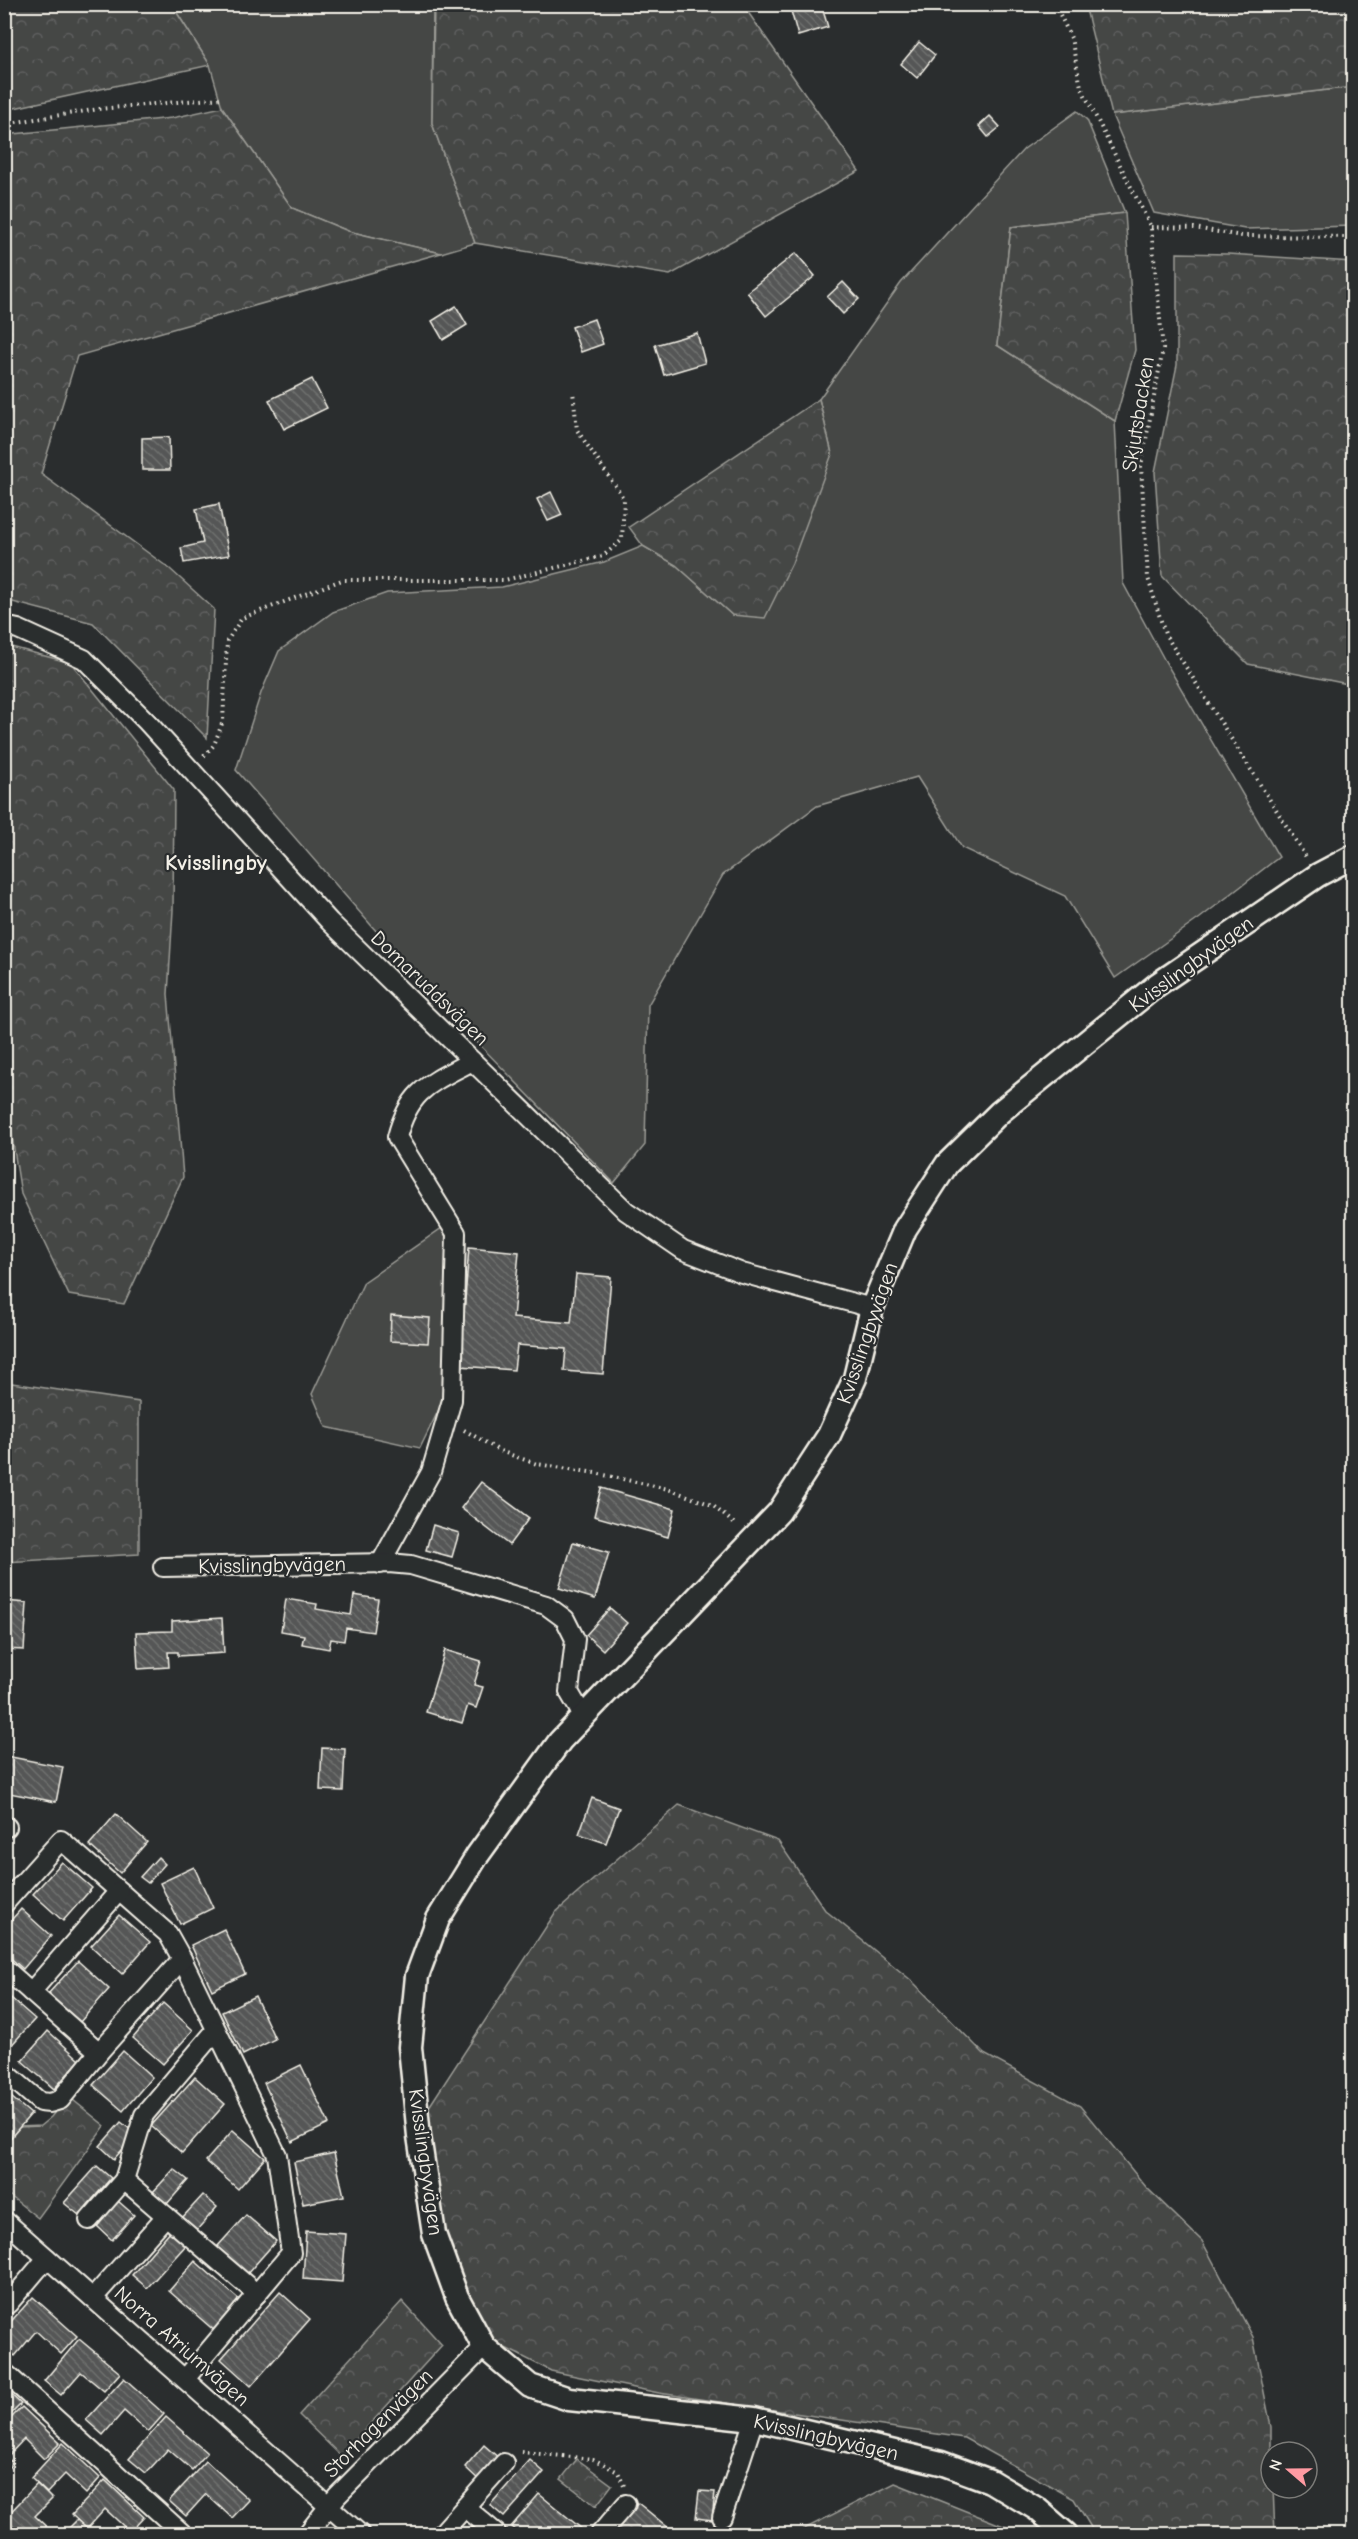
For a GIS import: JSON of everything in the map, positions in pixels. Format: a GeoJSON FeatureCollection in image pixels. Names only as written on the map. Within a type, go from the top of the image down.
{"type":"FeatureCollection","features":[{"type":"Feature","properties":{"kind":"street","name":"Domaruddsvägen"},"geometry":{"type":"LineString","coordinates":[[4,626],[18,629],[84,659],[191,769],[330,922],[626,1211],[683,1250],[741,1273],[872,1308]]}},
{"type":"Feature","properties":{"kind":"street","name":"Kvisslingbyvägen"},"geometry":{"type":"LineString","coordinates":[[1066,2535],[1037,2509],[990,2481],[941,2463],[754,2419],[569,2399],[530,2386],[484,2347],[457,2297],[434,2234],[419,2136],[410,2047],[417,1976],[438,1919],[477,1856],[560,1741],[779,1512],[829,1435],[855,1378],[872,1308],[905,1229],[948,1164],[1000,1112],[1158,984],[1318,875],[1353,856]]}},
{"type":"Feature","properties":{"kind":"street"},"geometry":{"type":"LineString","coordinates":[[380,1564],[431,1472],[452,1400],[456,1233],[396,1137],[402,1116],[424,1087],[472,1061]]}},
{"type":"Feature","properties":{"kind":"street","name":"Kvisslingbyvägen"},"geometry":{"type":"LineString","coordinates":[[163,1567],[411,1565],[546,1605],[565,1619],[575,1639],[569,1692],[583,1716]]}},
{"type":"Feature","properties":{"kind":"street"},"geometry":{"type":"LineString","coordinates":[[4,1904],[61,1840],[168,1934],[277,2155],[291,2253],[185,2379]]}},
{"type":"Feature","properties":{"kind":"street"},"geometry":{"type":"LineString","coordinates":[[31,1992],[119,1892]]}},
{"type":"Feature","properties":{"kind":"street"},"geometry":{"type":"LineString","coordinates":[[4,2071],[40,2102],[50,2103],[60,2100],[99,2052],[182,1959]]}},
{"type":"Feature","properties":{"kind":"street"},"geometry":{"type":"LineString","coordinates":[[4,1968],[99,2052]]}},
{"type":"Feature","properties":{"kind":"street"},"geometry":{"type":"LineString","coordinates":[[88,2220],[124,2180],[144,2115],[216,2030]]}},
{"type":"Feature","properties":{"kind":"street"},"geometry":{"type":"LineString","coordinates":[[124,2180],[257,2294]]}},
{"type":"Feature","properties":{"kind":"street"},"geometry":{"type":"LineString","coordinates":[[93,2298],[166,2216]]}},
{"type":"Feature","properties":{"kind":"street","name":"Norra Atriumvägen"},"geometry":{"type":"LineString","coordinates":[[4,2220],[330,2506],[360,2535]]}},
{"type":"Feature","properties":{"kind":"street"},"geometry":{"type":"LineString","coordinates":[[6,2304],[47,2258]]}},
{"type":"Feature","properties":{"kind":"street","name":"Storhagenvägen"},"geometry":{"type":"LineString","coordinates":[[307,2535],[337,2496],[484,2347]]}},
{"type":"Feature","properties":{"kind":"street"},"geometry":{"type":"LineString","coordinates":[[4,2372],[183,2535]]}},
{"type":"Feature","properties":{"kind":"street"},"geometry":{"type":"LineString","coordinates":[[722,2517],[754,2419]]}},
{"type":"Feature","properties":{"kind":"street"},"geometry":{"type":"LineString","coordinates":[[441,2535],[504,2463]]}},
{"type":"Feature","properties":{"kind":"street"},"geometry":{"type":"LineString","coordinates":[[600,2535],[626,2504]]}},
{"type":"Feature","properties":{"kind":"street"},"geometry":{"type":"LineString","coordinates":[[465,2507],[497,2535]]}},
{"type":"Feature","properties":{"kind":"path","name":"Skjutsbacken"},"geometry":{"type":"LineString","coordinates":[[1055,4],[1071,38],[1081,87],[1151,227],[1162,349],[1141,466],[1148,578],[1165,634],[1318,875]]}},
{"type":"Feature","properties":{"kind":"path"},"geometry":{"type":"LineString","coordinates":[[4,124],[99,109],[222,98]]}},
{"type":"Feature","properties":{"kind":"path"},"geometry":{"type":"LineString","coordinates":[[1151,227],[1194,228],[1242,237],[1353,237]]}},
{"type":"Feature","properties":{"kind":"path"},"geometry":{"type":"LineString","coordinates":[[191,769],[214,745],[223,721],[227,641],[242,618],[342,580],[505,580],[603,556],[622,540],[624,498],[577,430],[573,391]]}},
{"type":"Feature","properties":{"kind":"path"},"geometry":{"type":"LineString","coordinates":[[446,1420],[500,1450],[537,1464],[595,1473],[668,1489],[712,1505],[752,1539]]}},
{"type":"Feature","properties":{"kind":"path"},"geometry":{"type":"LineString","coordinates":[[504,2463],[514,2451],[593,2459],[618,2472],[625,2486],[626,2504]]}},
{"type":"Feature","properties":{"kind":"green space"},"geometry":{"type":"Polygon","coordinates":[[[434,4],[743,5],[859,171],[670,275],[475,243],[432,123],[434,4]]]}},
{"type":"Feature","properties":{"kind":"green space"},"geometry":{"type":"Polygon","coordinates":[[[4,5],[172,5],[210,65],[5,110],[4,5]]]}},
{"type":"Feature","properties":{"kind":"green space"},"geometry":{"type":"Polygon","coordinates":[[[172,5],[433,5],[432,123],[475,243],[441,253],[348,231],[292,208],[222,107],[210,65],[172,5]]]}},
{"type":"Feature","properties":{"kind":"green space"},"geometry":{"type":"Polygon","coordinates":[[[1085,5],[1353,5],[1353,87],[1112,115],[1085,5]]]}},
{"type":"Feature","properties":{"kind":"green space"},"geometry":{"type":"Polygon","coordinates":[[[1353,87],[1353,226],[1245,229],[1154,213],[1112,115],[1353,87]]]}},
{"type":"Feature","properties":{"kind":"green space"},"geometry":{"type":"Polygon","coordinates":[[[222,107],[292,208],[348,231],[441,253],[77,356],[41,474],[170,569],[214,609],[207,738],[93,623],[5,600],[4,135],[172,118],[222,107]]]}},
{"type":"Feature","properties":{"kind":"green space"},"geometry":{"type":"Polygon","coordinates":[[[1077,111],[1087,120],[1125,213],[1011,227],[997,345],[1115,421],[1123,583],[1165,661],[1279,857],[1200,918],[1115,978],[1065,896],[962,848],[917,777],[817,806],[723,875],[648,1005],[645,1145],[614,1183],[437,1001],[236,770],[261,693],[279,651],[333,612],[387,593],[502,587],[604,562],[643,546],[676,565],[732,615],[832,454],[819,399],[901,283],[1024,149],[1077,111]]]}},
{"type":"Feature","properties":{"kind":"green space"},"geometry":{"type":"Polygon","coordinates":[[[1125,213],[1135,350],[1115,421],[997,345],[1011,227],[1125,213]]]}},
{"type":"Feature","properties":{"kind":"green space"},"geometry":{"type":"Polygon","coordinates":[[[1177,253],[1353,262],[1353,685],[1248,664],[1162,576],[1155,472],[1177,365],[1177,253]]]}},
{"type":"Feature","properties":{"kind":"green space"},"geometry":{"type":"Polygon","coordinates":[[[819,399],[832,454],[792,563],[765,618],[732,615],[676,565],[643,546],[629,527],[819,399]]]}},
{"type":"Feature","properties":{"kind":"green space"},"geometry":{"type":"Polygon","coordinates":[[[4,645],[71,663],[174,790],[173,910],[168,994],[183,1177],[124,1304],[69,1295],[21,1194],[11,1130],[5,1130],[4,645]]]}},
{"type":"Feature","properties":{"kind":"green space"},"geometry":{"type":"Polygon","coordinates":[[[442,1228],[450,1246],[444,1399],[420,1448],[326,1427],[312,1394],[364,1282],[442,1228]]]}},
{"type":"Feature","properties":{"kind":"green space"},"geometry":{"type":"Polygon","coordinates":[[[5,1382],[139,1402],[139,1554],[5,1562],[5,1382]]]}},
{"type":"Feature","properties":{"kind":"green space"},"geometry":{"type":"Polygon","coordinates":[[[679,1805],[778,1841],[825,1910],[912,1981],[984,2054],[1080,2106],[1146,2187],[1202,2241],[1253,2337],[1271,2427],[1271,2440],[1259,2440],[1259,2500],[1274,2500],[1275,2534],[1095,2534],[1074,2499],[964,2438],[659,2393],[551,2371],[478,2334],[446,2258],[425,2113],[555,1913],[679,1805]]]}},
{"type":"Feature","properties":{"kind":"green space"},"geometry":{"type":"Polygon","coordinates":[[[68,2096],[105,2126],[38,2218],[5,2192],[4,2146],[19,2127],[40,2126],[51,2117],[68,2096]]]}},
{"type":"Feature","properties":{"kind":"green space"},"geometry":{"type":"Polygon","coordinates":[[[402,2301],[442,2345],[341,2456],[299,2415],[402,2301]]]}},
{"type":"Feature","properties":{"kind":"green space"},"geometry":{"type":"Polygon","coordinates":[[[577,2459],[612,2485],[596,2506],[561,2479],[577,2459]]]}},
{"type":"Feature","properties":{"kind":"green space"},"geometry":{"type":"Polygon","coordinates":[[[895,2483],[1019,2534],[812,2534],[804,2529],[895,2483]]]}},
{"type":"Feature","properties":{"kind":"building"},"geometry":{"type":"Polygon","coordinates":[[[811,4],[821,4],[828,27],[798,36],[791,11],[811,4]]]}},
{"type":"Feature","properties":{"kind":"building"},"geometry":{"type":"Polygon","coordinates":[[[919,42],[935,55],[917,78],[901,64],[919,42]]]}},
{"type":"Feature","properties":{"kind":"building"},"geometry":{"type":"Polygon","coordinates":[[[990,116],[1000,127],[988,137],[979,126],[990,116]]]}},
{"type":"Feature","properties":{"kind":"building"},"geometry":{"type":"Polygon","coordinates":[[[796,253],[815,276],[766,316],[747,292],[796,253]]]}},
{"type":"Feature","properties":{"kind":"building"},"geometry":{"type":"Polygon","coordinates":[[[843,282],[859,299],[843,314],[827,297],[843,282]]]}},
{"type":"Feature","properties":{"kind":"building"},"geometry":{"type":"Polygon","coordinates":[[[456,306],[467,325],[443,340],[432,321],[456,306]]]}},
{"type":"Feature","properties":{"kind":"building"},"geometry":{"type":"Polygon","coordinates":[[[594,319],[603,344],[581,352],[572,327],[594,319]]]}},
{"type":"Feature","properties":{"kind":"building"},"geometry":{"type":"Polygon","coordinates":[[[697,333],[705,363],[664,375],[655,345],[697,333]]]}},
{"type":"Feature","properties":{"kind":"building"},"geometry":{"type":"Polygon","coordinates":[[[312,379],[327,408],[284,429],[269,400],[312,379]]]}},
{"type":"Feature","properties":{"kind":"building"},"geometry":{"type":"Polygon","coordinates":[[[169,437],[170,470],[142,470],[142,438],[169,437]]]}},
{"type":"Feature","properties":{"kind":"building"},"geometry":{"type":"Polygon","coordinates":[[[551,492],[562,515],[548,521],[537,499],[551,492]]]}},
{"type":"Feature","properties":{"kind":"building"},"geometry":{"type":"Polygon","coordinates":[[[219,504],[229,555],[184,563],[181,548],[203,543],[196,509],[219,504]]]}},
{"type":"Feature","properties":{"kind":"building"},"geometry":{"type":"Polygon","coordinates":[[[469,1247],[519,1252],[513,1318],[571,1323],[576,1274],[611,1277],[603,1374],[564,1371],[566,1349],[517,1345],[514,1370],[460,1366],[469,1247]]]}},
{"type":"Feature","properties":{"kind":"building"},"geometry":{"type":"Polygon","coordinates":[[[391,1315],[430,1318],[428,1343],[390,1341],[391,1315]]]}},
{"type":"Feature","properties":{"kind":"building"},"geometry":{"type":"Polygon","coordinates":[[[481,1482],[529,1518],[509,1545],[461,1508],[481,1482]]]}},
{"type":"Feature","properties":{"kind":"building"},"geometry":{"type":"Polygon","coordinates":[[[601,1488],[675,1509],[668,1537],[594,1516],[601,1488]]]}},
{"type":"Feature","properties":{"kind":"building"},"geometry":{"type":"Polygon","coordinates":[[[433,1525],[459,1533],[452,1557],[426,1550],[433,1525]]]}},
{"type":"Feature","properties":{"kind":"building"},"geometry":{"type":"Polygon","coordinates":[[[573,1542],[609,1552],[595,1599],[559,1588],[573,1542]]]}},
{"type":"Feature","properties":{"kind":"building"},"geometry":{"type":"Polygon","coordinates":[[[354,1595],[378,1599],[373,1632],[346,1628],[344,1641],[331,1639],[329,1649],[302,1644],[304,1635],[281,1631],[286,1599],[317,1604],[316,1609],[351,1615],[354,1595]]]}},
{"type":"Feature","properties":{"kind":"building"},"geometry":{"type":"Polygon","coordinates":[[[4,1601],[27,1603],[24,1650],[4,1649],[4,1601]]]}},
{"type":"Feature","properties":{"kind":"building"},"geometry":{"type":"Polygon","coordinates":[[[610,1608],[627,1623],[603,1650],[586,1635],[610,1608]]]}},
{"type":"Feature","properties":{"kind":"building"},"geometry":{"type":"Polygon","coordinates":[[[222,1618],[224,1653],[178,1656],[178,1652],[168,1652],[169,1667],[138,1669],[136,1632],[172,1631],[172,1621],[222,1618]]]}},
{"type":"Feature","properties":{"kind":"building"},"geometry":{"type":"Polygon","coordinates":[[[445,1650],[481,1661],[474,1685],[483,1687],[476,1708],[468,1705],[462,1723],[426,1712],[445,1650]]]}},
{"type":"Feature","properties":{"kind":"building"},"geometry":{"type":"Polygon","coordinates":[[[322,1748],[345,1749],[343,1791],[320,1790],[322,1748]]]}},
{"type":"Feature","properties":{"kind":"building"},"geometry":{"type":"Polygon","coordinates":[[[6,1756],[63,1767],[56,1802],[4,1792],[6,1756]]]}},
{"type":"Feature","properties":{"kind":"building"},"geometry":{"type":"Polygon","coordinates":[[[592,1798],[619,1808],[606,1843],[579,1834],[592,1798]]]}},
{"type":"Feature","properties":{"kind":"building"},"geometry":{"type":"Polygon","coordinates":[[[116,1814],[147,1842],[120,1873],[89,1845],[116,1814]]]}},
{"type":"Feature","properties":{"kind":"building"},"geometry":{"type":"Polygon","coordinates":[[[158,1857],[165,1864],[148,1883],[140,1877],[158,1857]]]}},
{"type":"Feature","properties":{"kind":"building"},"geometry":{"type":"Polygon","coordinates":[[[62,1862],[92,1888],[63,1921],[33,1894],[62,1862]]]}},
{"type":"Feature","properties":{"kind":"building"},"geometry":{"type":"Polygon","coordinates":[[[194,1867],[213,1908],[180,1924],[160,1883],[194,1867]]]}},
{"type":"Feature","properties":{"kind":"building"},"geometry":{"type":"Polygon","coordinates":[[[21,1909],[51,1936],[23,1969],[4,1952],[4,1928],[21,1909]]]}},
{"type":"Feature","properties":{"kind":"building"},"geometry":{"type":"Polygon","coordinates":[[[119,1915],[150,1942],[122,1974],[91,1946],[119,1915]]]}},
{"type":"Feature","properties":{"kind":"building"},"geometry":{"type":"Polygon","coordinates":[[[224,1929],[245,1974],[212,1990],[191,1945],[224,1929]]]}},
{"type":"Feature","properties":{"kind":"building"},"geometry":{"type":"Polygon","coordinates":[[[78,1961],[109,1989],[80,2022],[48,1994],[78,1961]]]}},
{"type":"Feature","properties":{"kind":"building"},"geometry":{"type":"Polygon","coordinates":[[[4,1992],[35,2019],[8,2049],[4,2046],[4,1992]]]}},
{"type":"Feature","properties":{"kind":"building"},"geometry":{"type":"Polygon","coordinates":[[[255,1996],[275,2039],[243,2055],[222,2012],[255,1996]]]}},
{"type":"Feature","properties":{"kind":"building"},"geometry":{"type":"Polygon","coordinates":[[[163,2003],[193,2030],[163,2064],[133,2038],[163,2003]]]}},
{"type":"Feature","properties":{"kind":"building"},"geometry":{"type":"Polygon","coordinates":[[[48,2031],[80,2060],[54,2089],[22,2061],[48,2031]]]}},
{"type":"Feature","properties":{"kind":"building"},"geometry":{"type":"Polygon","coordinates":[[[123,2051],[152,2077],[123,2111],[93,2085],[123,2051]]]}},
{"type":"Feature","properties":{"kind":"building"},"geometry":{"type":"Polygon","coordinates":[[[301,2065],[329,2124],[292,2142],[264,2083],[301,2065]]]}},
{"type":"Feature","properties":{"kind":"building"},"geometry":{"type":"Polygon","coordinates":[[[195,2077],[225,2104],[182,2153],[151,2126],[195,2077]]]}},
{"type":"Feature","properties":{"kind":"building"},"geometry":{"type":"Polygon","coordinates":[[[4,2091],[31,2114],[6,2143],[4,2142],[4,2091]]]}},
{"type":"Feature","properties":{"kind":"building"},"geometry":{"type":"Polygon","coordinates":[[[121,2122],[136,2134],[114,2159],[100,2146],[121,2122]]]}},
{"type":"Feature","properties":{"kind":"building"},"geometry":{"type":"Polygon","coordinates":[[[233,2130],[265,2158],[238,2189],[206,2161],[233,2130]]]}},
{"type":"Feature","properties":{"kind":"building"},"geometry":{"type":"Polygon","coordinates":[[[334,2153],[344,2196],[303,2204],[294,2162],[334,2153]]]}},
{"type":"Feature","properties":{"kind":"building"},"geometry":{"type":"Polygon","coordinates":[[[97,2166],[111,2178],[79,2215],[64,2203],[97,2166]]]}},
{"type":"Feature","properties":{"kind":"building"},"geometry":{"type":"Polygon","coordinates":[[[174,2169],[188,2180],[167,2204],[153,2192],[174,2169]]]}},
{"type":"Feature","properties":{"kind":"building"},"geometry":{"type":"Polygon","coordinates":[[[203,2195],[217,2207],[196,2231],[182,2218],[203,2195]]]}},
{"type":"Feature","properties":{"kind":"building"},"geometry":{"type":"Polygon","coordinates":[[[118,2201],[134,2215],[112,2240],[97,2226],[118,2201]]]}},
{"type":"Feature","properties":{"kind":"building"},"geometry":{"type":"Polygon","coordinates":[[[246,2215],[276,2241],[247,2274],[217,2247],[246,2215]]]}},
{"type":"Feature","properties":{"kind":"building"},"geometry":{"type":"Polygon","coordinates":[[[171,2230],[187,2244],[147,2288],[132,2275],[171,2230]]]}},
{"type":"Feature","properties":{"kind":"building"},"geometry":{"type":"Polygon","coordinates":[[[306,2231],[346,2234],[342,2282],[303,2279],[306,2231]]]}},
{"type":"Feature","properties":{"kind":"building"},"geometry":{"type":"Polygon","coordinates":[[[195,2261],[243,2303],[217,2333],[169,2291],[195,2261]]]}},
{"type":"Feature","properties":{"kind":"building"},"geometry":{"type":"Polygon","coordinates":[[[280,2292],[310,2319],[251,2386],[221,2359],[280,2292]]]}},
{"type":"Feature","properties":{"kind":"building"},"geometry":{"type":"Polygon","coordinates":[[[33,2297],[77,2336],[61,2354],[36,2331],[15,2356],[4,2347],[4,2329],[33,2297]]]}},
{"type":"Feature","properties":{"kind":"building"},"geometry":{"type":"Polygon","coordinates":[[[79,2339],[120,2373],[104,2391],[81,2372],[61,2395],[44,2381],[79,2339]]]}},
{"type":"Feature","properties":{"kind":"building"},"geometry":{"type":"Polygon","coordinates":[[[124,2378],[164,2414],[148,2432],[124,2411],[103,2435],[86,2420],[124,2378]]]}},
{"type":"Feature","properties":{"kind":"building"},"geometry":{"type":"Polygon","coordinates":[[[4,2388],[21,2404],[5,2420],[4,2420],[4,2388]]]}},
{"type":"Feature","properties":{"kind":"building"},"geometry":{"type":"Polygon","coordinates":[[[22,2407],[60,2443],[44,2459],[24,2439],[8,2456],[4,2452],[4,2425],[22,2407]]]}},
{"type":"Feature","properties":{"kind":"building"},"geometry":{"type":"Polygon","coordinates":[[[166,2417],[207,2453],[192,2470],[168,2449],[146,2473],[129,2459],[166,2417]]]}},
{"type":"Feature","properties":{"kind":"building"},"geometry":{"type":"Polygon","coordinates":[[[63,2443],[100,2478],[86,2494],[65,2474],[47,2493],[31,2478],[63,2443]]]}},
{"type":"Feature","properties":{"kind":"building"},"geometry":{"type":"Polygon","coordinates":[[[484,2445],[500,2459],[480,2481],[465,2467],[484,2445]]]}},
{"type":"Feature","properties":{"kind":"building"},"geometry":{"type":"Polygon","coordinates":[[[4,2455],[13,2463],[4,2472],[4,2455]]]}},
{"type":"Feature","properties":{"kind":"building"},"geometry":{"type":"Polygon","coordinates":[[[530,2460],[544,2472],[504,2517],[490,2505],[530,2460]]]}},
{"type":"Feature","properties":{"kind":"building"},"geometry":{"type":"Polygon","coordinates":[[[206,2461],[249,2500],[232,2518],[206,2494],[186,2516],[169,2501],[206,2461]]]}},
{"type":"Feature","properties":{"kind":"building"},"geometry":{"type":"Polygon","coordinates":[[[105,2480],[144,2517],[130,2532],[105,2509],[87,2529],[72,2515],[105,2480]]]}},
{"type":"Feature","properties":{"kind":"building"},"geometry":{"type":"Polygon","coordinates":[[[37,2484],[52,2499],[35,2516],[54,2534],[21,2534],[4,2519],[37,2484]]]}},
{"type":"Feature","properties":{"kind":"building"},"geometry":{"type":"Polygon","coordinates":[[[699,2491],[715,2492],[712,2520],[696,2518],[699,2491]]]}},
{"type":"Feature","properties":{"kind":"building"},"geometry":{"type":"Polygon","coordinates":[[[539,2494],[588,2534],[520,2534],[511,2527],[539,2494]]]}},
{"type":"Feature","properties":{"kind":"building"},"geometry":{"type":"Polygon","coordinates":[[[638,2503],[676,2534],[612,2534],[638,2503]]]}},
{"type":"Feature","properties":{"kind":"building"},"geometry":{"type":"Polygon","coordinates":[[[77,2520],[93,2534],[63,2534],[77,2520]]]}},
{"type":"Feature","properties":{"kind":"building"},"geometry":{"type":"Polygon","coordinates":[[[476,2524],[487,2534],[466,2534],[476,2524]]]}},
{"type":"Feature","properties":{"kind":"district","name":"Kvisslingby"},"geometry":{"type":"Point","coordinates":[216,862]}}]}
